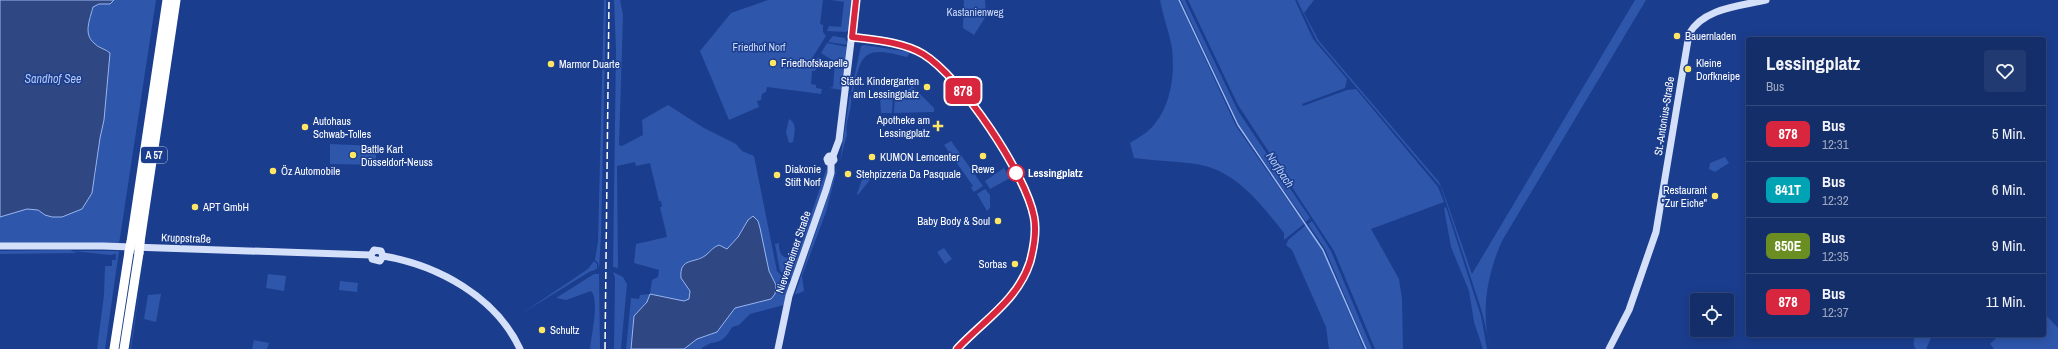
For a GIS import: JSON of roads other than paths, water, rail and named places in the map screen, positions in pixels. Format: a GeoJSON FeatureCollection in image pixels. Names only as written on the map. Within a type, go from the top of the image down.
{"type":"FeatureCollection","features":[{"type":"Feature","properties":{"kind":"highway"},"geometry":{"type":"LineString","coordinates":[[161,0],[158,25],[161,40]]}},
{"type":"Feature","properties":{"kind":"highway","name":"A 57"},"geometry":{"type":"LineString","coordinates":[[114,349],[167,0]]}},
{"type":"Feature","properties":{"kind":"highway","name":"A 57"},"geometry":{"type":"LineString","coordinates":[[124,349],[176,0]]}},
{"type":"Feature","properties":{"kind":"street","name":"Nievenheimer Straße"},"geometry":{"type":"LineString","coordinates":[[778,349],[789,296],[826,190],[831,173],[832,160],[837,147],[842,120],[856,0]]}},
{"type":"Feature","properties":{"kind":"street","name":"St.-Antonius-Straße"},"geometry":{"type":"LineString","coordinates":[[1608,349],[1622,324],[1638,285],[1656,232],[1690,34],[1701,20],[1711,14],[1766,0]]}},
{"type":"Feature","properties":{"kind":"street","name":"Kruppstraße"},"geometry":{"type":"LineString","coordinates":[[0,246],[97,246],[371,255],[372,252],[378,249],[381,251],[383,256],[414,263],[433,271],[479,298],[505,322],[520,349]]}},
{"type":"Feature","properties":{"kind":"water","name":"Sandhof See"},"geometry":{"type":"Polygon","coordinates":[[[0,0],[114,0],[110,4],[99,4],[93,7],[88,26],[91,39],[96,45],[110,53],[104,120],[92,193],[82,209],[62,217],[52,217],[45,215],[38,210],[27,209],[0,217],[0,0]]]}},
{"type":"Feature","properties":{"kind":"water"},"geometry":{"type":"Polygon","coordinates":[[[753,216],[758,221],[769,271],[776,285],[775,294],[771,299],[735,308],[717,332],[697,339],[684,349],[631,349],[634,316],[647,302],[650,294],[684,301],[689,299],[690,291],[681,278],[681,271],[685,264],[702,258],[719,245],[727,249],[738,237],[748,220],[753,216]]]}},
{"type":"Feature","properties":{"kind":"waterway","name":"Norfbach"},"geometry":{"type":"LineString","coordinates":[[1179,0],[1238,125],[1323,250],[1366,349]]}},
{"type":"Feature","properties":{"kind":"railway"},"geometry":{"type":"LineString","coordinates":[[605,349],[609,0]]}},
{"type":"Feature","properties":{"kind":"place","name":"Bauernladen"},"geometry":{"type":"Point","coordinates":[1677,36]}},
{"type":"Feature","properties":{"kind":"place","name":"Friedhofskapelle"},"geometry":{"type":"Point","coordinates":[773,63]}},
{"type":"Feature","properties":{"kind":"place","name":"Marmor Duarte"},"geometry":{"type":"Point","coordinates":[551,64]}},
{"type":"Feature","properties":{"kind":"place","name":"Kleine Dorfkneipe"},"geometry":{"type":"Point","coordinates":[1688,69]}},
{"type":"Feature","properties":{"kind":"place","name":"Städt. Kindergarten am Lessingplatz"},"geometry":{"type":"Point","coordinates":[927,87]}},
{"type":"Feature","properties":{"kind":"place","name":"Apotheke am Lessingplatz"},"geometry":{"type":"Point","coordinates":[938,126]}},
{"type":"Feature","properties":{"kind":"place","name":"Autohaus Schwab-Tolles"},"geometry":{"type":"Point","coordinates":[305,127]}},
{"type":"Feature","properties":{"kind":"place","name":"Battle Kart Düsseldorf-Neuss"},"geometry":{"type":"Point","coordinates":[353,155]}},
{"type":"Feature","properties":{"kind":"place","name":"Rewe"},"geometry":{"type":"Point","coordinates":[983,156]}},
{"type":"Feature","properties":{"kind":"place","name":"KUMON Lerncenter"},"geometry":{"type":"Point","coordinates":[872,157]}},
{"type":"Feature","properties":{"kind":"place","name":"Öz Automobile"},"geometry":{"type":"Point","coordinates":[273,171]}},
{"type":"Feature","properties":{"kind":"place","name":"Lessingplatz"},"geometry":{"type":"Point","coordinates":[1016,173]}},
{"type":"Feature","properties":{"kind":"place","name":"Stehpizzeria Da Pasquale"},"geometry":{"type":"Point","coordinates":[848,174]}},
{"type":"Feature","properties":{"kind":"place","name":"Diakonie Stift Norf"},"geometry":{"type":"Point","coordinates":[777,175]}},
{"type":"Feature","properties":{"kind":"place","name":"Restaurant \"Zur Eiche\""},"geometry":{"type":"Point","coordinates":[1715,196]}},
{"type":"Feature","properties":{"kind":"place","name":"APT GmbH"},"geometry":{"type":"Point","coordinates":[195,207]}},
{"type":"Feature","properties":{"kind":"place","name":"Baby Body & Soul"},"geometry":{"type":"Point","coordinates":[998,221]}},
{"type":"Feature","properties":{"kind":"place","name":"Sorbas"},"geometry":{"type":"Point","coordinates":[1015,264]}},
{"type":"Feature","properties":{"kind":"place","name":"Schultz"},"geometry":{"type":"Point","coordinates":[542,330]}},
{"type":"Feature","properties":{"kind":"park label","name":"Kastanienweg"},"geometry":{"type":"Point","coordinates":[975,12]}},
{"type":"Feature","properties":{"kind":"park label","name":"Friedhof Norf"},"geometry":{"type":"Point","coordinates":[759,47]}}]}
